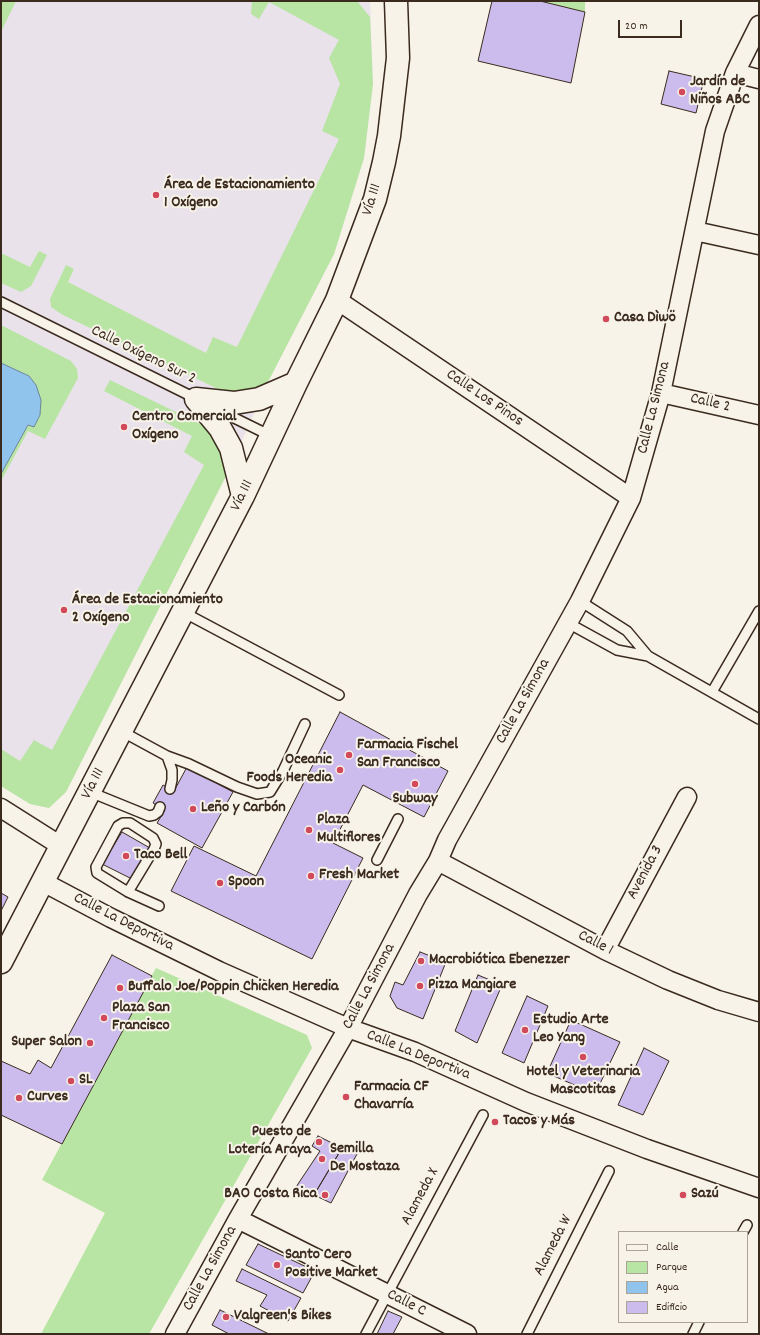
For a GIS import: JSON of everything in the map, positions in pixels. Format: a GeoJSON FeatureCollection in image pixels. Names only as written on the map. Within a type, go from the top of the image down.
{"type":"FeatureCollection","features":[{"type":"Feature","properties":{"kind":"main road","name":"Vía 111"},"geometry":{"type":"LineString","coordinates":[[1,962],[243,496],[337,300],[375,199],[389,136],[398,58],[392,6]]}},
{"type":"Feature","properties":{"kind":"main road"},"geometry":{"type":"LineString","coordinates":[[196,399],[234,403],[259,399],[296,383]]}},
{"type":"Feature","properties":{"kind":"main road"},"geometry":{"type":"LineString","coordinates":[[196,399],[220,428],[230,448],[243,496]]}},
{"type":"Feature","properties":{"kind":"street","name":"Calle La Simona"},"geometry":{"type":"LineString","coordinates":[[175,1334],[238,1219],[348,1028],[418,894],[438,860],[447,840],[580,601],[631,498],[661,393],[715,132],[735,73],[759,25]]}},
{"type":"Feature","properties":{"kind":"street"},"geometry":{"type":"LineString","coordinates":[[735,73],[759,79]]}},
{"type":"Feature","properties":{"kind":"street"},"geometry":{"type":"LineString","coordinates":[[695,231],[759,244]]}},
{"type":"Feature","properties":{"kind":"street","name":"Calle Los Pinos"},"geometry":{"type":"LineString","coordinates":[[337,300],[631,498]]}},
{"type":"Feature","properties":{"kind":"street","name":"Calle 2"},"geometry":{"type":"LineString","coordinates":[[661,393],[759,415]]}},
{"type":"Feature","properties":{"kind":"street","name":"Avenida 3"},"geometry":{"type":"LineString","coordinates":[[605,950],[687,797]]}},
{"type":"Feature","properties":{"kind":"street"},"geometry":{"type":"LineString","coordinates":[[1,808],[61,846]]}},
{"type":"Feature","properties":{"kind":"street","name":"Calle 1"},"geometry":{"type":"LineString","coordinates":[[438,860],[605,950],[668,980],[718,1000],[759,1012]]}},
{"type":"Feature","properties":{"kind":"street","name":"Calle La Deportiva"},"geometry":{"type":"LineString","coordinates":[[43,882],[111,918],[219,971],[348,1028],[415,1052],[533,1104],[647,1149],[759,1188]]}},
{"type":"Feature","properties":{"kind":"street","name":"Calle C"},"geometry":{"type":"LineString","coordinates":[[238,1219],[467,1334]]}},
{"type":"Feature","properties":{"kind":"lane","name":"Calle Oxígeno Sur 2"},"geometry":{"type":"LineString","coordinates":[[1,302],[271,436]]}},
{"type":"Feature","properties":{"kind":"lane"},"geometry":{"type":"LineString","coordinates":[[580,601],[627,631],[648,656]]}},
{"type":"Feature","properties":{"kind":"lane"},"geometry":{"type":"LineString","coordinates":[[712,692],[759,611]]}},
{"type":"Feature","properties":{"kind":"lane"},"geometry":{"type":"LineString","coordinates":[[183,612],[339,695]]}},
{"type":"Feature","properties":{"kind":"lane"},"geometry":{"type":"LineString","coordinates":[[568,623],[617,650],[648,656],[759,719]]}},
{"type":"Feature","properties":{"kind":"lane"},"geometry":{"type":"LineString","coordinates":[[121,731],[168,756],[189,764],[236,787],[257,794],[270,792],[283,771],[304,724]]}},
{"type":"Feature","properties":{"kind":"lane"},"geometry":{"type":"LineString","coordinates":[[168,756],[172,770],[170,789]]}},
{"type":"Feature","properties":{"kind":"lane"},"geometry":{"type":"LineString","coordinates":[[90,792],[149,816],[158,812],[160,807]]}},
{"type":"Feature","properties":{"kind":"lane"},"geometry":{"type":"LineString","coordinates":[[377,860],[398,819]]}},
{"type":"Feature","properties":{"kind":"lane"},"geometry":{"type":"LineString","coordinates":[[128,892],[156,844],[153,838],[130,822],[122,822],[118,826],[96,867],[97,873],[128,892],[160,906]]}},
{"type":"Feature","properties":{"kind":"lane","name":"Alameda X"},"geometry":{"type":"LineString","coordinates":[[366,1334],[386,1294],[483,1115]]}},
{"type":"Feature","properties":{"kind":"lane","name":"Alameda W"},"geometry":{"type":"LineString","coordinates":[[527,1334],[609,1171]]}},
{"type":"Feature","properties":{"kind":"lane"},"geometry":{"type":"LineString","coordinates":[[693,1334],[698,1323]]}},
{"type":"Feature","properties":{"kind":"shaded area","name":"Centro Comercial Oxígeno"},"geometry":{"type":"Polygon","coordinates":[[[1,1],[370,1],[373,84],[364,158],[334,254],[269,380],[227,474],[66,792],[49,808],[30,804],[1,786],[1,1]]]}},
{"type":"Feature","properties":{"kind":"green space"},"geometry":{"type":"Polygon","coordinates":[[[1,1],[16,1],[1,32],[1,1]]]}},
{"type":"Feature","properties":{"kind":"green space"},"geometry":{"type":"Polygon","coordinates":[[[252,1],[357,1],[370,17],[373,84],[364,158],[334,254],[269,380],[257,391],[235,394],[216,388],[63,315],[51,307],[50,299],[66,265],[74,269],[68,282],[206,353],[213,337],[237,347],[339,139],[322,131],[340,84],[329,58],[339,40],[269,2],[259,19],[251,14],[252,1]]]}},
{"type":"Feature","properties":{"kind":"green space"},"geometry":{"type":"Polygon","coordinates":[[[541,1],[585,1],[585,12],[541,1]]]}},
{"type":"Feature","properties":{"kind":"green space"},"geometry":{"type":"Polygon","coordinates":[[[39,251],[47,255],[31,286],[21,292],[1,283],[1,253],[30,267],[39,251]]]}},
{"type":"Feature","properties":{"kind":"green space"},"geometry":{"type":"Polygon","coordinates":[[[1,325],[71,361],[77,369],[78,378],[45,439],[28,431],[1,481],[1,474],[28,425],[34,427],[29,376],[1,363],[1,325]]]}},
{"type":"Feature","properties":{"kind":"green space"},"geometry":{"type":"Polygon","coordinates":[[[110,380],[209,428],[219,438],[227,474],[66,792],[49,808],[30,804],[1,786],[1,749],[20,761],[34,740],[52,750],[204,465],[184,452],[192,436],[104,391],[110,380]]]}},
{"type":"Feature","properties":{"kind":"green space"},"geometry":{"type":"Polygon","coordinates":[[[156,968],[307,1035],[312,1048],[149,1334],[41,1334],[105,1213],[42,1180],[156,968]]]}},
{"type":"Feature","properties":{"kind":"water"},"geometry":{"type":"Polygon","coordinates":[[[1,363],[29,376],[36,385],[41,400],[40,415],[34,427],[28,425],[1,474],[1,363]]]}},
{"type":"Feature","properties":{"kind":"building"},"geometry":{"type":"Polygon","coordinates":[[[492,1],[540,1],[585,12],[571,83],[478,61],[492,1]]]}},
{"type":"Feature","properties":{"kind":"building","name":"Jardín de Niños ABC"},"geometry":{"type":"Polygon","coordinates":[[[669,71],[704,79],[696,113],[661,104],[669,71]]]}},
{"type":"Feature","properties":{"kind":"building","name":"Plaza Multiflores"},"geometry":{"type":"Polygon","coordinates":[[[340,712],[448,771],[424,817],[363,785],[333,843],[363,858],[312,959],[171,891],[194,846],[256,876],[340,712]]]}},
{"type":"Feature","properties":{"kind":"building","name":"Leño y Carbón"},"geometry":{"type":"Polygon","coordinates":[[[187,767],[233,792],[202,848],[157,823],[165,810],[153,803],[163,785],[174,791],[187,767]]]}},
{"type":"Feature","properties":{"kind":"building","name":"Taco Bell"},"geometry":{"type":"Polygon","coordinates":[[[122,832],[150,848],[132,879],[102,864],[122,832]]]}},
{"type":"Feature","properties":{"kind":"building"},"geometry":{"type":"Polygon","coordinates":[[[1,893],[8,897],[1,911],[1,893]]]}},
{"type":"Feature","properties":{"kind":"building"},"geometry":{"type":"Polygon","coordinates":[[[420,952],[446,962],[423,1019],[397,1008],[390,996],[395,982],[403,985],[420,952]]]}},
{"type":"Feature","properties":{"kind":"building","name":"Plaza San Francisco"},"geometry":{"type":"Polygon","coordinates":[[[112,955],[152,976],[62,1144],[1,1115],[1,1061],[30,1074],[38,1060],[51,1068],[112,955]]]}},
{"type":"Feature","properties":{"kind":"building"},"geometry":{"type":"Polygon","coordinates":[[[478,975],[502,985],[477,1043],[455,1031],[478,975]]]}},
{"type":"Feature","properties":{"kind":"building","name":"Estudio Arte Leo Yang"},"geometry":{"type":"Polygon","coordinates":[[[527,996],[548,1006],[524,1063],[502,1053],[527,996]]]}},
{"type":"Feature","properties":{"kind":"building","name":"Hotel y Veterinaria Mascotitas"},"geometry":{"type":"Polygon","coordinates":[[[571,1020],[620,1042],[595,1094],[547,1073],[571,1020]]]}},
{"type":"Feature","properties":{"kind":"building"},"geometry":{"type":"Polygon","coordinates":[[[644,1048],[669,1061],[643,1115],[618,1105],[644,1048]]]}},
{"type":"Feature","properties":{"kind":"building"},"geometry":{"type":"Polygon","coordinates":[[[318,1136],[342,1148],[314,1195],[296,1187],[320,1151],[312,1146],[318,1136]]]}},
{"type":"Feature","properties":{"kind":"building"},"geometry":{"type":"Polygon","coordinates":[[[342,1148],[357,1154],[331,1203],[314,1195],[342,1148]]]}},
{"type":"Feature","properties":{"kind":"building"},"geometry":{"type":"Polygon","coordinates":[[[258,1244],[315,1271],[303,1293],[246,1265],[258,1244]]]}},
{"type":"Feature","properties":{"kind":"building"},"geometry":{"type":"Polygon","coordinates":[[[242,1269],[301,1298],[288,1321],[260,1306],[267,1295],[236,1281],[242,1269]]]}},
{"type":"Feature","properties":{"kind":"building","name":"Valgreen's Bikes"},"geometry":{"type":"Polygon","coordinates":[[[220,1310],[269,1334],[229,1334],[212,1325],[220,1310]]]}},
{"type":"Feature","properties":{"kind":"building"},"geometry":{"type":"Polygon","coordinates":[[[388,1311],[402,1317],[393,1334],[377,1334],[388,1311]]]}},
{"type":"Feature","properties":{"kind":"place","name":"Jardín de Niños ABC"},"geometry":{"type":"Point","coordinates":[682,92]}},
{"type":"Feature","properties":{"kind":"place","name":"Área de Estacionamiento 1 Oxígeno"},"geometry":{"type":"Point","coordinates":[156,195]}},
{"type":"Feature","properties":{"kind":"place","name":"Casa Dìwö"},"geometry":{"type":"Point","coordinates":[606,319]}},
{"type":"Feature","properties":{"kind":"place","name":"Centro Comercial Oxígeno"},"geometry":{"type":"Point","coordinates":[124,427]}},
{"type":"Feature","properties":{"kind":"place","name":"Área de Estacionamiento 2 Oxígeno"},"geometry":{"type":"Point","coordinates":[64,610]}},
{"type":"Feature","properties":{"kind":"place","name":"Farmacia Fischel San Francisco"},"geometry":{"type":"Point","coordinates":[349,755]}},
{"type":"Feature","properties":{"kind":"place","name":"Oceanic Foods Heredia"},"geometry":{"type":"Point","coordinates":[340,770]}},
{"type":"Feature","properties":{"kind":"place","name":"Subway"},"geometry":{"type":"Point","coordinates":[415,784]}},
{"type":"Feature","properties":{"kind":"place","name":"Leño y Carbón"},"geometry":{"type":"Point","coordinates":[193,809]}},
{"type":"Feature","properties":{"kind":"place","name":"Plaza Multiflores"},"geometry":{"type":"Point","coordinates":[309,830]}},
{"type":"Feature","properties":{"kind":"place","name":"Taco Bell"},"geometry":{"type":"Point","coordinates":[126,856]}},
{"type":"Feature","properties":{"kind":"place","name":"Fresh Market"},"geometry":{"type":"Point","coordinates":[311,876]}},
{"type":"Feature","properties":{"kind":"place","name":"Spoon"},"geometry":{"type":"Point","coordinates":[220,883]}},
{"type":"Feature","properties":{"kind":"place","name":"Macrobiótica Ebenezzer"},"geometry":{"type":"Point","coordinates":[421,961]}},
{"type":"Feature","properties":{"kind":"place","name":"Pizza Mangiare"},"geometry":{"type":"Point","coordinates":[420,986]}},
{"type":"Feature","properties":{"kind":"place","name":"Buffalo Joe/Poppin Chicken Heredia"},"geometry":{"type":"Point","coordinates":[120,988]}},
{"type":"Feature","properties":{"kind":"place","name":"Plaza San Francisco"},"geometry":{"type":"Point","coordinates":[104,1018]}},
{"type":"Feature","properties":{"kind":"place","name":"Estudio Arte Leo Yang"},"geometry":{"type":"Point","coordinates":[525,1030]}},
{"type":"Feature","properties":{"kind":"place","name":"Super Salon"},"geometry":{"type":"Point","coordinates":[90,1043]}},
{"type":"Feature","properties":{"kind":"place","name":"Hotel y Veterinaria Mascotitas"},"geometry":{"type":"Point","coordinates":[583,1057]}},
{"type":"Feature","properties":{"kind":"place","name":"SL"},"geometry":{"type":"Point","coordinates":[71,1081]}},
{"type":"Feature","properties":{"kind":"place","name":"Farmacia CF Chavarría"},"geometry":{"type":"Point","coordinates":[346,1097]}},
{"type":"Feature","properties":{"kind":"place","name":"Curves"},"geometry":{"type":"Point","coordinates":[19,1098]}},
{"type":"Feature","properties":{"kind":"place","name":"Tacos y Más"},"geometry":{"type":"Point","coordinates":[495,1122]}},
{"type":"Feature","properties":{"kind":"place","name":"Puesto de Lotería Araya"},"geometry":{"type":"Point","coordinates":[319,1142]}},
{"type":"Feature","properties":{"kind":"place","name":"Semilla De Mostaza"},"geometry":{"type":"Point","coordinates":[322,1159]}},
{"type":"Feature","properties":{"kind":"place","name":"BAO Costa Rica"},"geometry":{"type":"Point","coordinates":[325,1195]}},
{"type":"Feature","properties":{"kind":"place","name":"Sazú"},"geometry":{"type":"Point","coordinates":[683,1195]}},
{"type":"Feature","properties":{"kind":"place","name":"Santo Cero Positive Market"},"geometry":{"type":"Point","coordinates":[277,1265]}},
{"type":"Feature","properties":{"kind":"place","name":"Valgreen's Bikes"},"geometry":{"type":"Point","coordinates":[226,1317]}}]}
